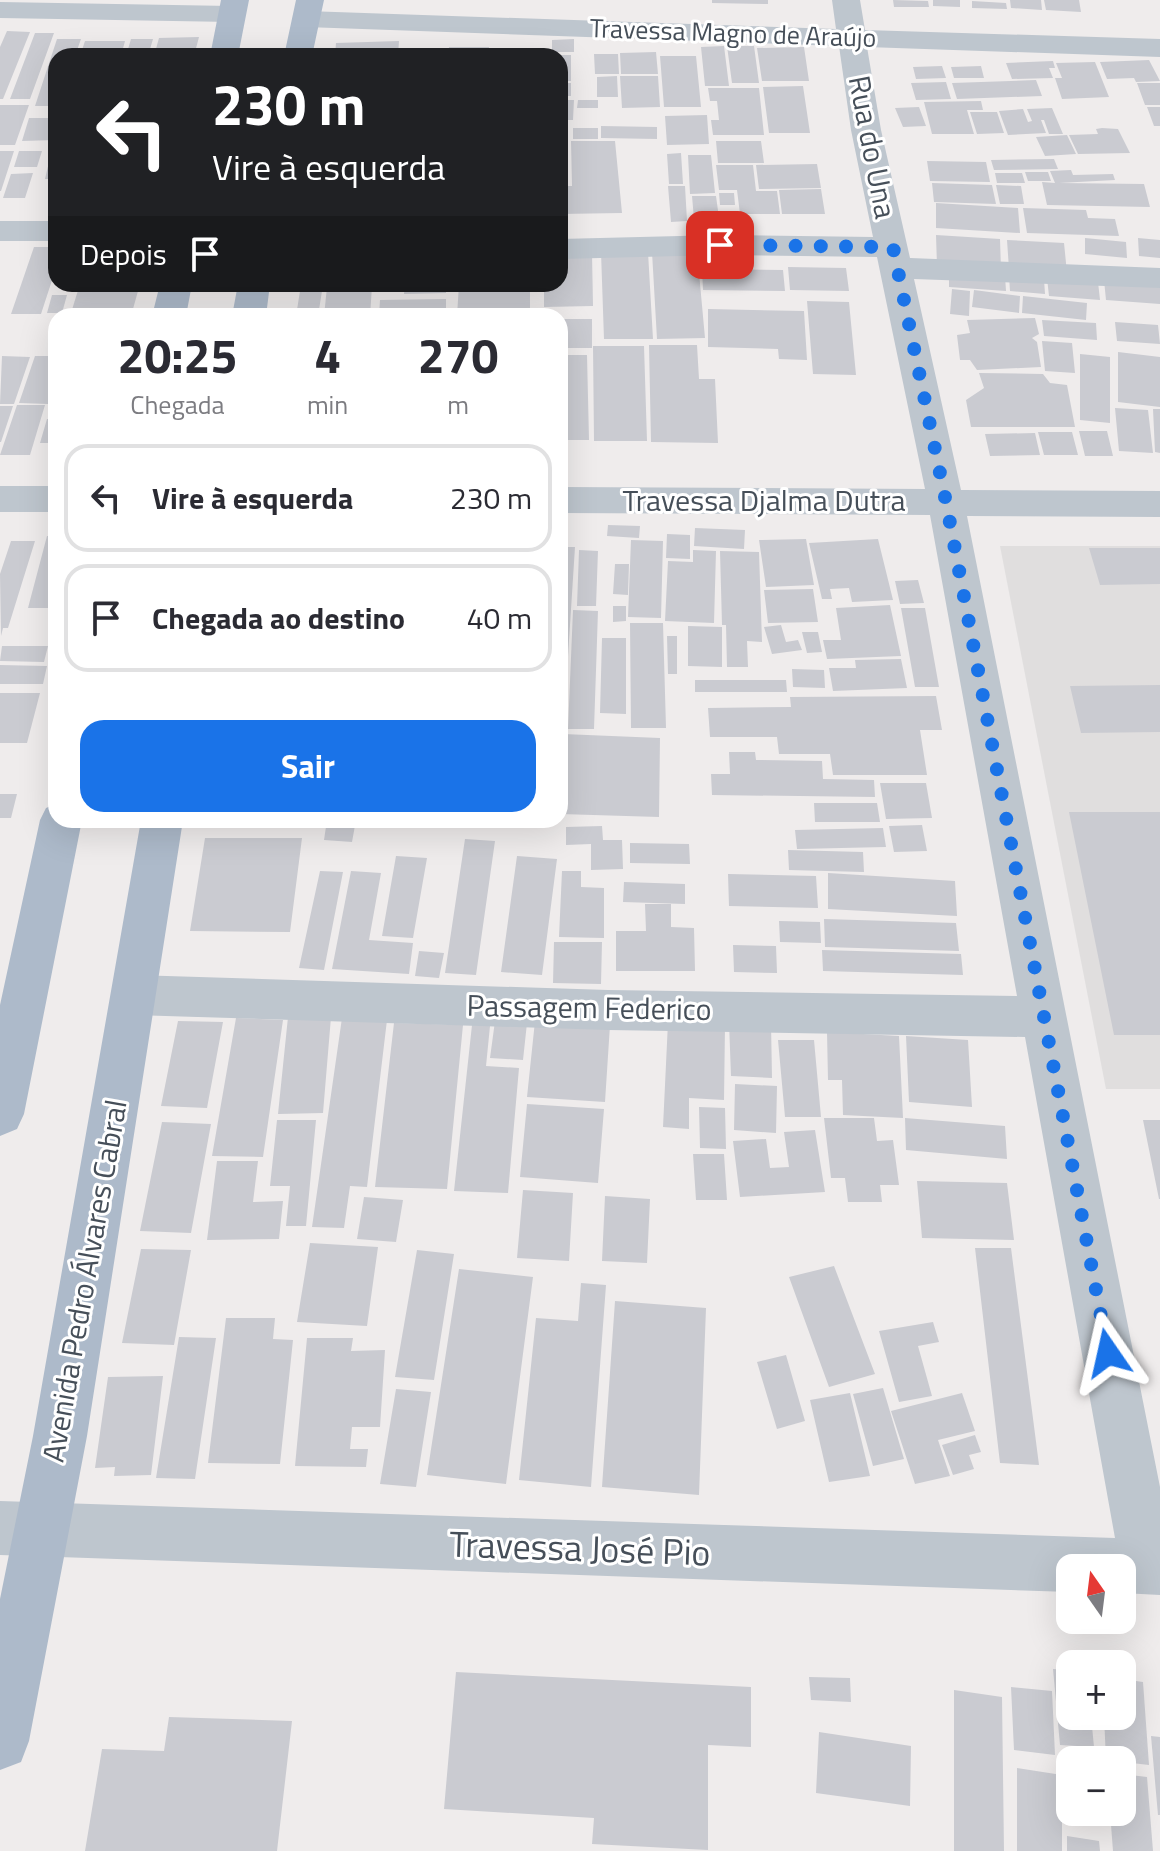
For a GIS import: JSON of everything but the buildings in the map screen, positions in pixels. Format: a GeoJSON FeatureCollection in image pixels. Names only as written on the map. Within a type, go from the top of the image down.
{"type":"FeatureCollection","features":[{"type":"Feature","properties":{"kind":"main road"},"geometry":{"type":"LineString","coordinates":[[225,48],[233,7]]}},
{"type":"Feature","properties":{"kind":"main road"},"geometry":{"type":"LineString","coordinates":[[300,48],[308,10]]}},
{"type":"Feature","properties":{"kind":"main road"},"geometry":{"type":"LineString","coordinates":[[0,1114],[13,997],[59,828]]}},
{"type":"Feature","properties":{"kind":"main road","name":"Avenida Pedro Álvares Cabral"},"geometry":{"type":"LineString","coordinates":[[0,1741],[20,1529],[60,1436],[161,828]]}},
{"type":"Feature","properties":{"kind":"street","name":"Rua do Una"},"geometry":{"type":"LineString","coordinates":[[846,0],[866,130],[896,257],[946,502],[1044,1017],[1154,1566]]}},
{"type":"Feature","properties":{"kind":"street"},"geometry":{"type":"LineString","coordinates":[[0,10],[233,7]]}},
{"type":"Feature","properties":{"kind":"street","name":"Travessa Magno de Araújo"},"geometry":{"type":"LineString","coordinates":[[308,10],[566,14],[851,36],[1160,48]]}},
{"type":"Feature","properties":{"kind":"street"},"geometry":{"type":"LineString","coordinates":[[0,231],[48,231]]}},
{"type":"Feature","properties":{"kind":"street"},"geometry":{"type":"LineString","coordinates":[[568,249],[720,245],[1160,278]]}},
{"type":"Feature","properties":{"kind":"street"},"geometry":{"type":"LineString","coordinates":[[0,499],[48,499]]}},
{"type":"Feature","properties":{"kind":"street","name":"Travessa Djalma Dutra"},"geometry":{"type":"LineString","coordinates":[[568,500],[1160,504]]}},
{"type":"Feature","properties":{"kind":"street","name":"Passagem Federico"},"geometry":{"type":"LineString","coordinates":[[134,995],[624,1010],[1044,1017]]}},
{"type":"Feature","properties":{"kind":"street","name":"Travessa José Pio"},"geometry":{"type":"LineString","coordinates":[[20,1529],[1154,1566]]}},
{"type":"Feature","properties":{"kind":"shaded area"},"geometry":{"type":"Polygon","coordinates":[[[1000,546],[1160,546],[1160,1089],[1106,1089],[1000,546]]]}},
{"type":"Feature","properties":{"kind":"route"},"geometry":{"type":"LineString","coordinates":[[720,245],[893,247],[946,502],[1108,1353]]}}]}
